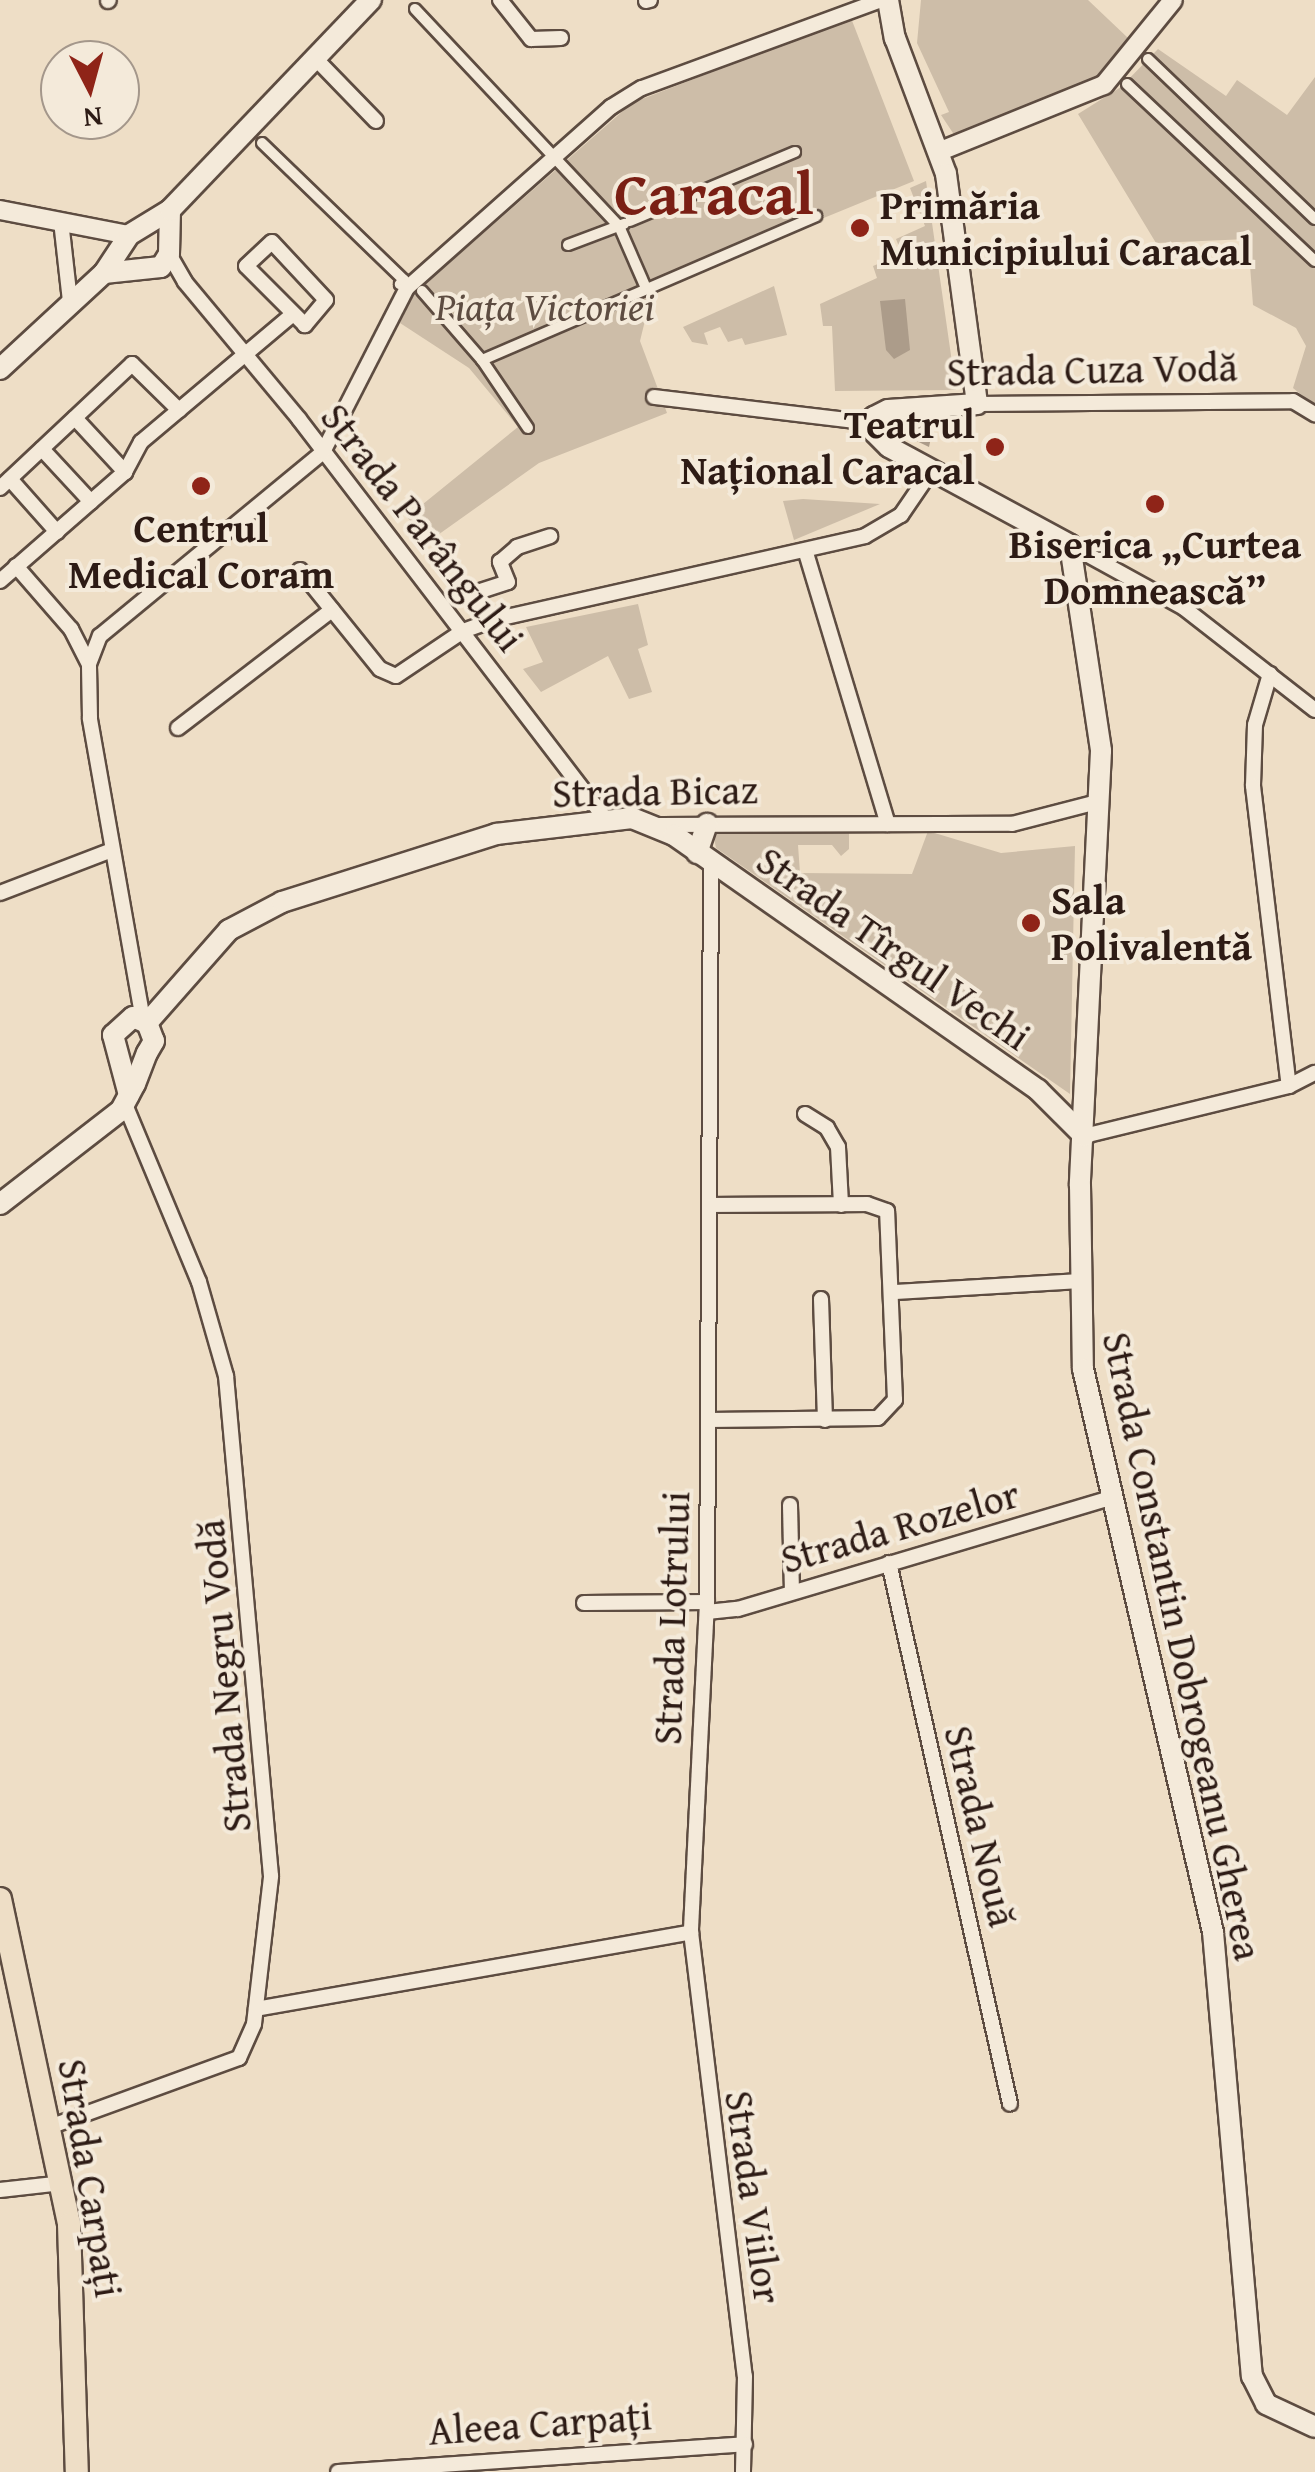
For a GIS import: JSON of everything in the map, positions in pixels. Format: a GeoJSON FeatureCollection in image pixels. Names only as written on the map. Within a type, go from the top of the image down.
{"type":"FeatureCollection","features":[{"type":"Feature","properties":{"kind":"main road"},"geometry":{"type":"LineString","coordinates":[[0,369],[104,273],[132,236],[170,210],[371,0]]}},
{"type":"Feature","properties":{"kind":"main road"},"geometry":{"type":"LineString","coordinates":[[884,0],[894,38],[938,152],[977,404]]}},
{"type":"Feature","properties":{"kind":"main road"},"geometry":{"type":"LineString","coordinates":[[104,273],[144,270],[168,247],[170,210]]}},
{"type":"Feature","properties":{"kind":"main road"},"geometry":{"type":"LineString","coordinates":[[132,236],[168,247]]}},
{"type":"Feature","properties":{"kind":"main road"},"geometry":{"type":"LineString","coordinates":[[132,236],[144,270]]}},
{"type":"Feature","properties":{"kind":"main road","name":"Strada Cuza Vodă"},"geometry":{"type":"LineString","coordinates":[[871,422],[888,410],[977,404]]}},
{"type":"Feature","properties":{"kind":"main road"},"geometry":{"type":"LineString","coordinates":[[871,422],[880,441],[1070,545]]}},
{"type":"Feature","properties":{"kind":"main road","name":"Strada Constantin Dobrogeanu Gherea"},"geometry":{"type":"LineString","coordinates":[[1070,545],[1098,725],[1101,801],[1078,1281],[1083,1369],[1213,1932],[1252,2376],[1266,2404],[1315,2426]]}},
{"type":"Feature","properties":{"kind":"main road","name":"Strada Bicaz"},"geometry":{"type":"LineString","coordinates":[[145,1021],[208,948],[250,916],[496,834],[604,818],[658,825]]}},
{"type":"Feature","properties":{"kind":"main road"},"geometry":{"type":"LineString","coordinates":[[704,858],[706,824]]}},
{"type":"Feature","properties":{"kind":"main road","name":"Strada Tîrgul Vechi"},"geometry":{"type":"LineString","coordinates":[[658,825],[1038,1090],[1084,1136]]}},
{"type":"Feature","properties":{"kind":"main road"},"geometry":{"type":"LineString","coordinates":[[0,1204],[108,1126],[127,1099],[154,1034],[145,1021],[120,1023],[114,1042],[121,1054],[127,1099]]}},
{"type":"Feature","properties":{"kind":"main road"},"geometry":{"type":"LineString","coordinates":[[121,1054],[147,1053]]}},
{"type":"Feature","properties":{"kind":"main road","name":"Strada Carpați"},"geometry":{"type":"LineString","coordinates":[[0,1899],[52,2126],[73,2261],[78,2472]]}},
{"type":"Feature","properties":{"kind":"street"},"geometry":{"type":"LineString","coordinates":[[500,0],[531,39],[561,38]]}},
{"type":"Feature","properties":{"kind":"street"},"geometry":{"type":"LineString","coordinates":[[88,664],[100,636],[116,620],[323,452],[407,288],[628,94],[884,0]]}},
{"type":"Feature","properties":{"kind":"street"},"geometry":{"type":"LineString","coordinates":[[938,152],[1104,85],[1173,0]]}},
{"type":"Feature","properties":{"kind":"street"},"geometry":{"type":"LineString","coordinates":[[415,9],[553,159],[625,223],[646,288]]}},
{"type":"Feature","properties":{"kind":"street"},"geometry":{"type":"LineString","coordinates":[[314,56],[376,121]]}},
{"type":"Feature","properties":{"kind":"street"},"geometry":{"type":"LineString","coordinates":[[1148,59],[1315,219]]}},
{"type":"Feature","properties":{"kind":"street"},"geometry":{"type":"LineString","coordinates":[[1127,84],[1315,261]]}},
{"type":"Feature","properties":{"kind":"street"},"geometry":{"type":"LineString","coordinates":[[260,146],[404,280],[400,284],[260,146]]}},
{"type":"Feature","properties":{"kind":"street"},"geometry":{"type":"LineString","coordinates":[[568,246],[794,152]]}},
{"type":"Feature","properties":{"kind":"street"},"geometry":{"type":"LineString","coordinates":[[0,210],[132,236]]}},
{"type":"Feature","properties":{"kind":"street"},"geometry":{"type":"LineString","coordinates":[[482,360],[816,216]]}},
{"type":"Feature","properties":{"kind":"street"},"geometry":{"type":"LineString","coordinates":[[60,221],[70,301]]}},
{"type":"Feature","properties":{"kind":"street"},"geometry":{"type":"LineString","coordinates":[[269,241],[326,300],[305,325],[292,315],[246,266],[269,241]]}},
{"type":"Feature","properties":{"kind":"street","name":"Strada Parângului"},"geometry":{"type":"LineString","coordinates":[[168,247],[185,282],[246,353],[604,818]]}},
{"type":"Feature","properties":{"kind":"street","name":"Strada Parângului"},"geometry":{"type":"LineString","coordinates":[[144,270],[185,282]]}},
{"type":"Feature","properties":{"kind":"street"},"geometry":{"type":"LineString","coordinates":[[422,290],[482,360],[528,428]]}},
{"type":"Feature","properties":{"kind":"street"},"geometry":{"type":"LineString","coordinates":[[0,581],[125,472],[129,455],[178,410],[292,315]]}},
{"type":"Feature","properties":{"kind":"street"},"geometry":{"type":"LineString","coordinates":[[56,532],[5,483],[132,364],[178,410]]}},
{"type":"Feature","properties":{"kind":"street","name":"Strada Cuza Vodă"},"geometry":{"type":"LineString","coordinates":[[654,397],[871,422]]}},
{"type":"Feature","properties":{"kind":"street","name":"Strada Cuza Vodă"},"geometry":{"type":"LineString","coordinates":[[977,404],[1294,401],[1315,414]]}},
{"type":"Feature","properties":{"kind":"street"},"geometry":{"type":"LineString","coordinates":[[74,418],[125,472]]}},
{"type":"Feature","properties":{"kind":"street"},"geometry":{"type":"LineString","coordinates":[[42,449],[91,502]]}},
{"type":"Feature","properties":{"kind":"street"},"geometry":{"type":"LineString","coordinates":[[300,570],[380,669],[396,676],[463,631],[600,593],[806,552],[884,526],[911,505],[931,471]]}},
{"type":"Feature","properties":{"kind":"street"},"geometry":{"type":"LineString","coordinates":[[465,596],[508,582],[500,562],[517,547],[550,536]]}},
{"type":"Feature","properties":{"kind":"street"},"geometry":{"type":"LineString","coordinates":[[1070,545],[1184,608],[1315,710]]}},
{"type":"Feature","properties":{"kind":"street"},"geometry":{"type":"LineString","coordinates":[[806,552],[888,824]]}},
{"type":"Feature","properties":{"kind":"street"},"geometry":{"type":"LineString","coordinates":[[16,566],[71,629],[88,664],[90,718],[145,1021]]}},
{"type":"Feature","properties":{"kind":"street"},"geometry":{"type":"LineString","coordinates":[[178,728],[332,610]]}},
{"type":"Feature","properties":{"kind":"street"},"geometry":{"type":"LineString","coordinates":[[1270,674],[1254,726],[1254,786],[1289,1086]]}},
{"type":"Feature","properties":{"kind":"street","name":"Strada Bicaz"},"geometry":{"type":"LineString","coordinates":[[658,825],[1035,822],[1101,801]]}},
{"type":"Feature","properties":{"kind":"street"},"geometry":{"type":"LineString","coordinates":[[0,893],[112,850]]}},
{"type":"Feature","properties":{"kind":"street","name":"Strada Lotrului"},"geometry":{"type":"LineString","coordinates":[[691,1932],[707,1607],[712,1205],[704,858]]}},
{"type":"Feature","properties":{"kind":"street"},"geometry":{"type":"LineString","coordinates":[[120,1023],[132,964]]}},
{"type":"Feature","properties":{"kind":"street"},"geometry":{"type":"LineString","coordinates":[[1084,1136],[1289,1086],[1315,1073]]}},
{"type":"Feature","properties":{"kind":"street","name":"Strada Negru Vodă"},"geometry":{"type":"LineString","coordinates":[[52,2126],[223,2068],[249,2043],[256,2010],[272,1845],[226,1376],[199,1282],[127,1099]]}},
{"type":"Feature","properties":{"kind":"street"},"geometry":{"type":"LineString","coordinates":[[805,1114],[827,1128],[838,1147],[841,1205]]}},
{"type":"Feature","properties":{"kind":"street"},"geometry":{"type":"LineString","coordinates":[[708,1420],[824,1420],[887,1415],[895,1400],[894,1292],[887,1211],[841,1205],[712,1205]]}},
{"type":"Feature","properties":{"kind":"street"},"geometry":{"type":"LineString","coordinates":[[894,1292],[1078,1281]]}},
{"type":"Feature","properties":{"kind":"street"},"geometry":{"type":"LineString","coordinates":[[821,1299],[824,1420]]}},
{"type":"Feature","properties":{"kind":"street","name":"Strada Rozelor"},"geometry":{"type":"LineString","coordinates":[[584,1604],[707,1607],[792,1591],[1110,1498]]}},
{"type":"Feature","properties":{"kind":"street"},"geometry":{"type":"LineString","coordinates":[[790,1505],[792,1591]]}},
{"type":"Feature","properties":{"kind":"street","name":"Strada Nouă"},"geometry":{"type":"LineString","coordinates":[[890,1563],[1010,2104]]}},
{"type":"Feature","properties":{"kind":"street"},"geometry":{"type":"LineString","coordinates":[[256,2010],[691,1932]]}},
{"type":"Feature","properties":{"kind":"street","name":"Strada Viilor"},"geometry":{"type":"LineString","coordinates":[[691,1932],[745,2376],[743,2472]]}},
{"type":"Feature","properties":{"kind":"street"},"geometry":{"type":"LineString","coordinates":[[0,2190],[62,2183]]}},
{"type":"Feature","properties":{"kind":"street","name":"Aleea Carpați"},"geometry":{"type":"LineString","coordinates":[[338,2472],[746,2444]]}},
{"type":"Feature","properties":{"kind":"green space"},"geometry":{"type":"Polygon","coordinates":[[[921,0],[1088,0],[1128,38],[1105,73],[955,136],[941,115],[949,112],[917,43],[921,0]]]}},
{"type":"Feature","properties":{"kind":"green space","name":"Piața Victoriei"},"geometry":{"type":"Polygon","coordinates":[[[851,18],[914,181],[653,288],[640,341],[667,413],[539,463],[428,542],[407,517],[518,427],[469,368],[400,323],[414,294],[632,103],[851,18]]]}},
{"type":"Feature","properties":{"kind":"green space"},"geometry":{"type":"Polygon","coordinates":[[[1158,49],[1226,96],[1237,80],[1287,115],[1315,77],[1315,406],[1293,388],[1306,346],[1296,328],[1253,305],[1248,239],[1156,243],[1078,114],[1121,87],[1158,49]]]}},
{"type":"Feature","properties":{"kind":"green space"},"geometry":{"type":"Polygon","coordinates":[[[926,181],[956,390],[835,391],[832,326],[823,326],[820,304],[877,278],[873,266],[902,254],[896,239],[925,226],[910,188],[926,181]]]}},
{"type":"Feature","properties":{"kind":"green space"},"geometry":{"type":"Polygon","coordinates":[[[774,286],[787,335],[745,345],[742,338],[728,342],[720,327],[704,333],[708,345],[692,342],[683,327],[774,286]]]}},
{"type":"Feature","properties":{"kind":"green space"},"geometry":{"type":"Polygon","coordinates":[[[783,501],[880,504],[794,540],[783,501]]]}},
{"type":"Feature","properties":{"kind":"green space"},"geometry":{"type":"Polygon","coordinates":[[[638,604],[648,645],[638,649],[652,692],[629,699],[608,656],[541,692],[523,669],[543,662],[526,627],[638,604]]]}},
{"type":"Feature","properties":{"kind":"green space"},"geometry":{"type":"Polygon","coordinates":[[[849,830],[849,849],[841,856],[832,845],[798,845],[800,873],[912,874],[928,831],[1001,853],[1075,846],[1070,1094],[716,848],[714,838],[716,831],[849,830]]]}},
{"type":"Feature","properties":{"kind":"shaded area"},"geometry":{"type":"Polygon","coordinates":[[[905,299],[910,350],[894,359],[886,350],[880,301],[905,299]]]}},
{"type":"Feature","properties":{"kind":"shaded area"},"geometry":{"type":"Polygon","coordinates":[[[898,423],[934,424],[929,447],[896,431],[898,423]]]}},
{"type":"Feature","properties":{"kind":"place","name":"Primăria Municipiului Caracal"},"geometry":{"type":"Point","coordinates":[860,228]}},
{"type":"Feature","properties":{"kind":"place","name":"Teatrul Național Caracal"},"geometry":{"type":"Point","coordinates":[995,447]}},
{"type":"Feature","properties":{"kind":"place","name":"Centrul Medical Coram"},"geometry":{"type":"Point","coordinates":[201,486]}},
{"type":"Feature","properties":{"kind":"place","name":"Biserica „Curtea Domnească”"},"geometry":{"type":"Point","coordinates":[1155,504]}},
{"type":"Feature","properties":{"kind":"place","name":"Sala Polivalentă"},"geometry":{"type":"Point","coordinates":[1031,923]}},
{"type":"Feature","properties":{"kind":"district","name":"Caracal"},"geometry":{"type":"Point","coordinates":[714,192]}}]}
